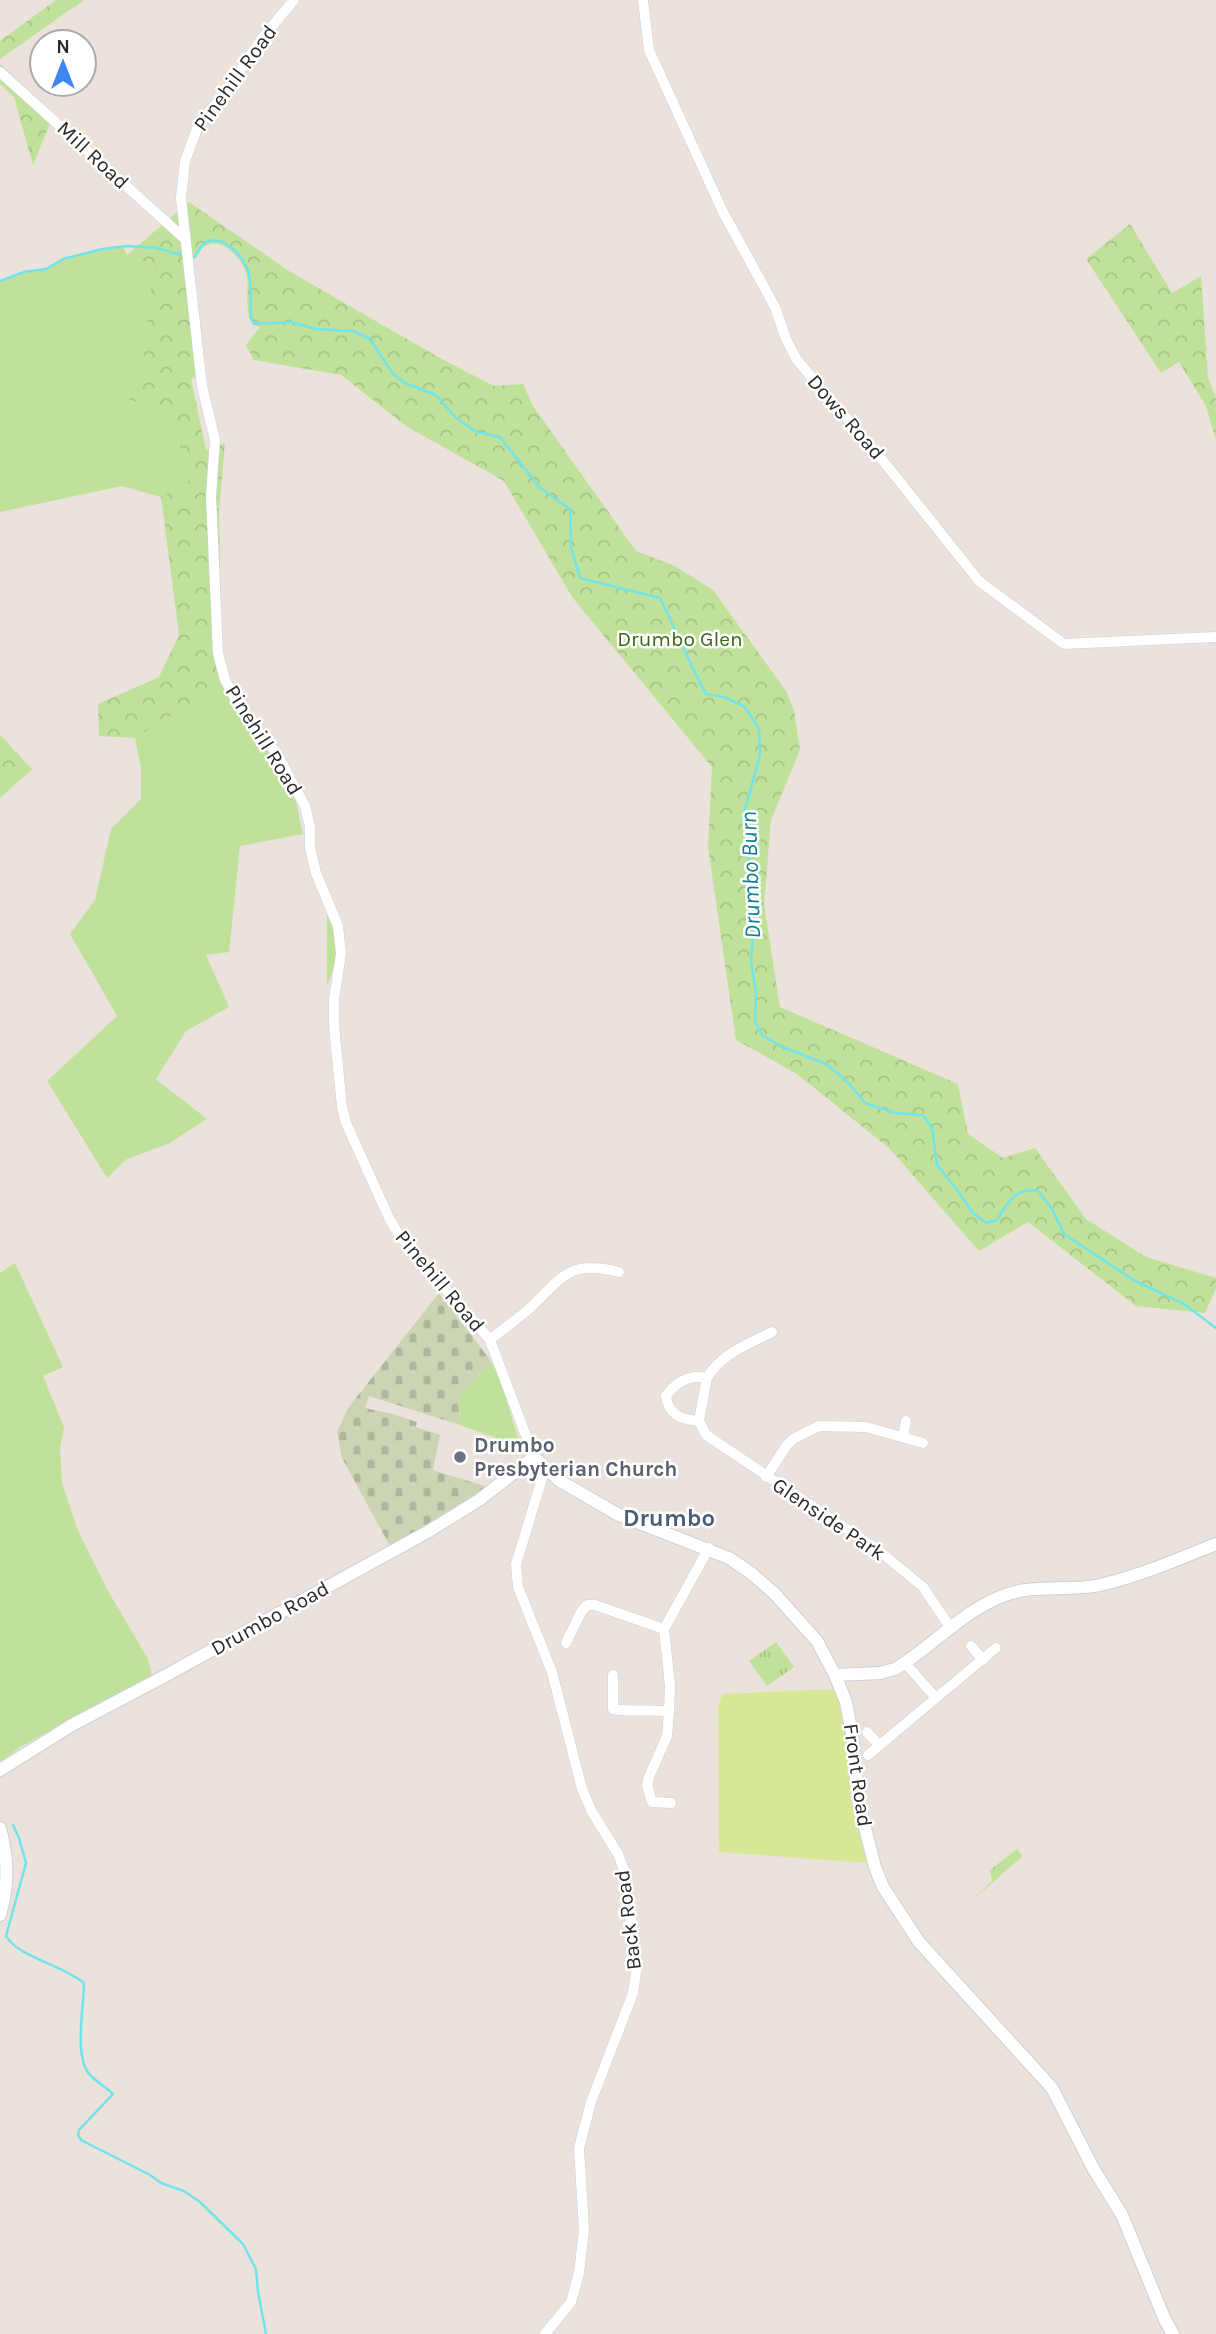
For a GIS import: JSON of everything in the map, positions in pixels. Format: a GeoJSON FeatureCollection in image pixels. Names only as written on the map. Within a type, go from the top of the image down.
{"type":"FeatureCollection","features":[{"type":"Feature","properties":{"kind":"street","name":"Pinehill Road"},"geometry":{"type":"LineString","coordinates":[[294,0],[263,37],[221,98],[199,123],[185,161],[182,181],[185,244],[202,386],[215,440],[211,496],[218,653],[225,680],[235,698],[247,719],[276,752],[304,806],[310,826],[310,848],[316,873],[338,926],[341,954],[334,999],[334,1027],[346,1123],[399,1235],[490,1340],[534,1457]]}},
{"type":"Feature","properties":{"kind":"street","name":"Dows Road"},"geometry":{"type":"LineString","coordinates":[[643,0],[649,50],[718,201],[775,307],[786,339],[797,360],[979,580],[1065,644],[1216,637]]}},
{"type":"Feature","properties":{"kind":"street","name":"Mill Road"},"geometry":{"type":"LineString","coordinates":[[0,72],[185,244]]}},
{"type":"Feature","properties":{"kind":"street"},"geometry":{"type":"LineString","coordinates":[[490,1340],[530,1308],[562,1275],[588,1268],[619,1272]]}},
{"type":"Feature","properties":{"kind":"street"},"geometry":{"type":"LineString","coordinates":[[699,1421],[707,1378],[713,1365],[772,1332]]}},
{"type":"Feature","properties":{"kind":"street","name":"Glenside Park"},"geometry":{"type":"LineString","coordinates":[[707,1378],[686,1378],[672,1387],[666,1396],[667,1406],[683,1420],[699,1421],[706,1435],[878,1550],[923,1587],[950,1627]]}},
{"type":"Feature","properties":{"kind":"street"},"geometry":{"type":"LineString","coordinates":[[903,1437],[906,1420]]}},
{"type":"Feature","properties":{"kind":"street"},"geometry":{"type":"LineString","coordinates":[[766,1477],[793,1439],[818,1426],[866,1427],[923,1443]]}},
{"type":"Feature","properties":{"kind":"street","name":"Front Road"},"geometry":{"type":"LineString","coordinates":[[534,1457],[569,1487],[619,1515],[729,1558],[751,1573],[790,1608],[817,1641],[846,1702],[861,1815],[883,1887],[919,1942],[1052,2088],[1093,2168],[1122,2215],[1173,2334]]}},
{"type":"Feature","properties":{"kind":"street","name":"Drumbo Road"},"geometry":{"type":"LineString","coordinates":[[0,1770],[72,1725],[429,1531],[479,1500],[534,1457]]}},
{"type":"Feature","properties":{"kind":"street","name":"Back Road"},"geometry":{"type":"LineString","coordinates":[[545,1469],[516,1564],[518,1587],[552,1672],[582,1789],[624,1870],[637,1966],[633,1993],[591,2102],[579,2148],[584,2230],[579,2273],[571,2302],[545,2334]]}},
{"type":"Feature","properties":{"kind":"street"},"geometry":{"type":"LineString","coordinates":[[835,1675],[880,1673],[895,1669],[974,1609],[1003,1595],[1030,1590],[1098,1585],[1133,1576],[1216,1544]]}},
{"type":"Feature","properties":{"kind":"street"},"geometry":{"type":"LineString","coordinates":[[671,1803],[652,1802],[647,1786],[667,1736],[670,1686],[664,1629],[709,1548]]}},
{"type":"Feature","properties":{"kind":"street"},"geometry":{"type":"LineString","coordinates":[[565,1643],[587,1605],[664,1629]]}},
{"type":"Feature","properties":{"kind":"street"},"geometry":{"type":"LineString","coordinates":[[971,1646],[983,1660]]}},
{"type":"Feature","properties":{"kind":"street"},"geometry":{"type":"LineString","coordinates":[[868,1755],[996,1648]]}},
{"type":"Feature","properties":{"kind":"street"},"geometry":{"type":"LineString","coordinates":[[905,1663],[936,1698]]}},
{"type":"Feature","properties":{"kind":"street"},"geometry":{"type":"LineString","coordinates":[[613,1675],[613,1709],[627,1712],[669,1712]]}},
{"type":"Feature","properties":{"kind":"street"},"geometry":{"type":"LineString","coordinates":[[867,1732],[879,1745]]}},
{"type":"Feature","properties":{"kind":"street"},"geometry":{"type":"LineString","coordinates":[[0,1828],[6,1848],[8,1873],[0,1915]]}},
{"type":"Feature","properties":{"kind":"green space"},"geometry":{"type":"Polygon","coordinates":[[[56,0],[84,0],[44,28],[28,28],[28,39],[0,59],[0,41],[56,0]]]}},
{"type":"Feature","properties":{"kind":"green space"},"geometry":{"type":"Polygon","coordinates":[[[0,64],[28,90],[28,98],[37,98],[54,114],[33,165],[14,97],[0,84],[0,64]]]}},
{"type":"Feature","properties":{"kind":"green space","name":"Drumbo Glen"},"geometry":{"type":"Polygon","coordinates":[[[189,202],[289,271],[438,357],[494,386],[523,384],[533,406],[636,551],[675,566],[713,590],[786,691],[794,710],[800,750],[771,820],[764,904],[780,1007],[958,1084],[968,1134],[1003,1158],[1035,1148],[1086,1219],[1146,1257],[1216,1278],[1216,1288],[1205,1313],[1136,1306],[1028,1222],[979,1251],[890,1149],[797,1074],[736,1040],[708,847],[712,767],[572,597],[504,481],[406,426],[341,375],[254,360],[246,345],[260,327],[253,324],[249,317],[247,275],[239,260],[220,244],[206,245],[192,261],[203,373],[191,379],[206,450],[225,443],[219,513],[222,683],[135,738],[99,736],[98,704],[159,677],[179,635],[161,497],[189,481],[175,428],[165,415],[129,399],[112,376],[142,373],[153,265],[127,255],[189,202]]]}},
{"type":"Feature","properties":{"kind":"green space"},"geometry":{"type":"Polygon","coordinates":[[[1130,224],[1172,293],[1201,276],[1208,377],[1216,398],[1216,440],[1206,406],[1179,362],[1161,373],[1086,259],[1130,224]]]}},
{"type":"Feature","properties":{"kind":"green space"},"geometry":{"type":"Polygon","coordinates":[[[123,246],[127,255],[153,265],[142,373],[113,376],[129,399],[165,415],[175,428],[190,482],[161,497],[122,486],[0,512],[0,281],[24,272],[46,269],[63,259],[123,246]]]}},
{"type":"Feature","properties":{"kind":"green space"},"geometry":{"type":"Polygon","coordinates":[[[222,683],[273,752],[295,797],[303,834],[240,846],[229,952],[206,955],[229,1007],[186,1031],[156,1079],[207,1119],[168,1144],[127,1159],[107,1178],[47,1081],[117,1016],[70,934],[95,900],[111,829],[141,799],[141,768],[135,738],[222,683]]]}},
{"type":"Feature","properties":{"kind":"green space"},"geometry":{"type":"Polygon","coordinates":[[[0,735],[32,769],[0,798],[0,735]]]}},
{"type":"Feature","properties":{"kind":"green space"},"geometry":{"type":"Polygon","coordinates":[[[327,914],[336,950],[327,986],[327,914]]]}},
{"type":"Feature","properties":{"kind":"green space"},"geometry":{"type":"Polygon","coordinates":[[[15,1263],[63,1367],[43,1376],[64,1427],[60,1449],[62,1483],[78,1531],[108,1591],[148,1659],[152,1676],[22,1746],[0,1762],[0,1273],[15,1263]]]}},
{"type":"Feature","properties":{"kind":"green space"},"geometry":{"type":"Polygon","coordinates":[[[439,1293],[491,1361],[459,1398],[460,1425],[369,1396],[365,1408],[417,1422],[416,1427],[440,1435],[433,1470],[491,1488],[448,1518],[390,1546],[342,1458],[337,1432],[348,1408],[439,1293]]]}},
{"type":"Feature","properties":{"kind":"green space"},"geometry":{"type":"Polygon","coordinates":[[[491,1361],[500,1379],[521,1447],[460,1425],[459,1398],[491,1361]]]}},
{"type":"Feature","properties":{"kind":"green space"},"geometry":{"type":"Polygon","coordinates":[[[776,1642],[794,1667],[767,1686],[749,1661],[776,1642]]]}},
{"type":"Feature","properties":{"kind":"green space"},"geometry":{"type":"Polygon","coordinates":[[[838,1689],[848,1728],[854,1811],[868,1863],[719,1852],[718,1709],[722,1694],[838,1689]]]}},
{"type":"Feature","properties":{"kind":"green space"},"geometry":{"type":"Polygon","coordinates":[[[1017,1849],[1023,1856],[969,1903],[992,1881],[990,1870],[1017,1849]]]}},
{"type":"Feature","properties":{"kind":"waterway","name":"Drumbo Burn"},"geometry":{"type":"LineString","coordinates":[[192,257],[209,241],[215,240],[228,245],[239,256],[249,274],[251,318],[254,324],[292,322],[315,329],[353,331],[370,339],[393,374],[405,383],[436,395],[456,418],[477,432],[500,437],[539,487],[570,509],[571,548],[580,578],[660,598],[706,694],[724,697],[745,707],[759,729],[760,755],[743,817],[754,913],[751,962],[756,992],[755,1021],[762,1035],[780,1046],[826,1064],[847,1081],[865,1103],[895,1113],[923,1115],[932,1128],[937,1165],[972,1212],[986,1223],[997,1220],[1008,1202],[1017,1194],[1038,1191],[1052,1209],[1064,1234],[1135,1281],[1184,1304],[1216,1328]]}},
{"type":"Feature","properties":{"kind":"waterway","name":"Drumbo Burn"},"geometry":{"type":"LineString","coordinates":[[0,281],[24,272],[46,269],[63,259],[102,249],[127,246],[156,248],[185,256]]}},
{"type":"Feature","properties":{"kind":"waterway"},"geometry":{"type":"LineString","coordinates":[[13,1825],[26,1863],[6,1936],[20,1950],[84,1983],[82,2058],[91,2076],[113,2094],[79,2130],[78,2135],[81,2140],[161,2183],[184,2191],[200,2202],[243,2244],[256,2269],[266,2334]]}},
{"type":"Feature","properties":{"kind":"place","name":"Drumbo Presbyterian Church"},"geometry":{"type":"Point","coordinates":[460,1457]}},
{"type":"Feature","properties":{"kind":"district","name":"Drumbo"},"geometry":{"type":"Point","coordinates":[669,1518]}}]}
